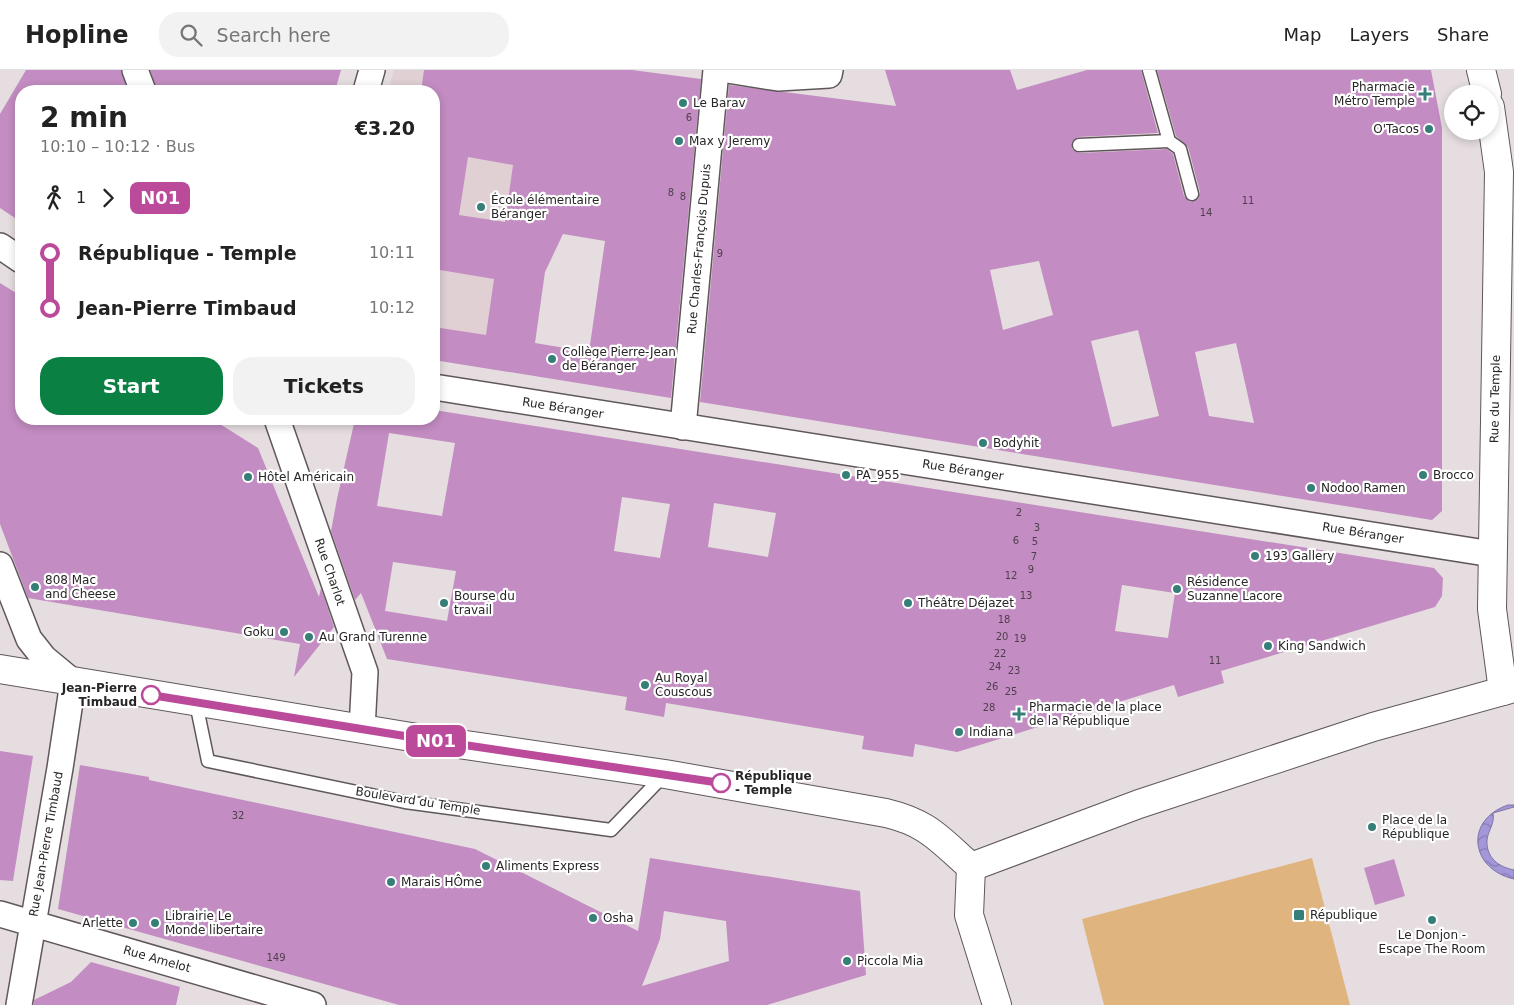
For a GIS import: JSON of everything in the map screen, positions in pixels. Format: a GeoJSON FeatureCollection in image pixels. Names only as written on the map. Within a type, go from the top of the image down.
{"type":"FeatureCollection","features":[{"type":"Feature","properties":{"kind":"main road"},"geometry":{"type":"LineString","coordinates":[[1481,70],[1485,85]]}},
{"type":"Feature","properties":{"kind":"main road","name":"Rue du Temple"},"geometry":{"type":"LineString","coordinates":[[1498,140],[1506,173],[1492,554],[1492,609],[1508,689]]}},
{"type":"Feature","properties":{"kind":"main road"},"geometry":{"type":"LineString","coordinates":[[0,669],[196,703],[665,774],[910,819],[925,826],[970,867],[969,915],[992,1004]]}},
{"type":"Feature","properties":{"kind":"main road"},"geometry":{"type":"LineString","coordinates":[[970,867],[1167,795],[1384,723],[1508,689]]}},
{"type":"Feature","properties":{"kind":"street"},"geometry":{"type":"LineString","coordinates":[[135,70],[141,85]]}},
{"type":"Feature","properties":{"kind":"street"},"geometry":{"type":"LineString","coordinates":[[368,85],[372,70]]}},
{"type":"Feature","properties":{"kind":"street","name":"Rue Charles-François Dupuis"},"geometry":{"type":"LineString","coordinates":[[683,427],[716,70]]}},
{"type":"Feature","properties":{"kind":"street"},"geometry":{"type":"LineString","coordinates":[[727,70],[778,78],[829,75],[830,70]]}},
{"type":"Feature","properties":{"kind":"street"},"geometry":{"type":"LineString","coordinates":[[0,246],[15,256]]}},
{"type":"Feature","properties":{"kind":"street","name":"Rue Béranger"},"geometry":{"type":"LineString","coordinates":[[440,388],[1492,554]]}},
{"type":"Feature","properties":{"kind":"street","name":"Rue Charlot"},"geometry":{"type":"LineString","coordinates":[[279,425],[365,672],[362,729]]}},
{"type":"Feature","properties":{"kind":"street"},"geometry":{"type":"LineString","coordinates":[[0,565],[29,639],[44,658],[73,682]]}},
{"type":"Feature","properties":{"kind":"street","name":"Rue Jean-Pierre Timbaud"},"geometry":{"type":"LineString","coordinates":[[19,1005],[73,682]]}},
{"type":"Feature","properties":{"kind":"street","name":"Rue Amelot"},"geometry":{"type":"LineString","coordinates":[[0,914],[303,1003]]}},
{"type":"Feature","properties":{"kind":"lane"},"geometry":{"type":"LineString","coordinates":[[1149,70],[1170,141],[1180,149],[1192,194]]}},
{"type":"Feature","properties":{"kind":"lane"},"geometry":{"type":"LineString","coordinates":[[1079,144],[1170,141]]}},
{"type":"Feature","properties":{"kind":"lane","name":"Boulevard du Temple"},"geometry":{"type":"LineString","coordinates":[[196,703],[208,761],[405,802],[611,830],[665,774]]}},
{"type":"Feature","properties":{"kind":"shaded area","name":"École élémentaire Béranger"},"geometry":{"type":"Polygon","coordinates":[[[394,70],[464,70],[516,128],[526,226],[503,371],[440,361],[440,85],[390,85],[394,70]]]}},
{"type":"Feature","properties":{"kind":"shaded area"},"geometry":{"type":"Polygon","coordinates":[[[1312,858],[1350,1005],[1104,1005],[1082,919],[1312,858]]]}},
{"type":"Feature","properties":{"kind":"water"},"geometry":{"type":"Polygon","coordinates":[[[1508,805],[1514,805],[1514,807],[1493,813],[1487,846],[1491,857],[1495,861],[1503,867],[1514,870],[1514,879],[1499,874],[1488,865],[1481,855],[1478,844],[1479,832],[1484,821],[1494,812],[1508,805]]]}},
{"type":"Feature","properties":{"kind":"building"},"geometry":{"type":"Polygon","coordinates":[[[26,70],[121,70],[126,85],[17,85],[26,70]]]}},
{"type":"Feature","properties":{"kind":"building"},"geometry":{"type":"Polygon","coordinates":[[[150,70],[341,70],[337,85],[155,85],[150,70]]]}},
{"type":"Feature","properties":{"kind":"building"},"geometry":{"type":"Polygon","coordinates":[[[424,70],[632,70],[701,79],[671,398],[440,361],[440,328],[486,335],[494,279],[440,270],[440,85],[422,85],[424,70]],[[468,157],[459,215],[505,222],[513,165],[468,157]],[[563,234],[545,272],[535,343],[589,352],[605,241],[563,234]]]}},
{"type":"Feature","properties":{"kind":"building"},"geometry":{"type":"Polygon","coordinates":[[[885,70],[1010,70],[1017,90],[1087,70],[1141,70],[1158,133],[1078,137],[1072,142],[1072,149],[1079,153],[1167,149],[1173,154],[1184,196],[1190,202],[1198,199],[1200,192],[1188,147],[1176,136],[1157,70],[1431,70],[1442,128],[1442,511],[1432,520],[700,402],[729,85],[896,106],[885,70]],[[1039,261],[990,270],[1003,330],[1053,315],[1039,261]],[[1138,330],[1091,341],[1112,427],[1159,416],[1138,330]],[[1236,343],[1195,352],[1209,416],[1254,423],[1236,343]]]}},
{"type":"Feature","properties":{"kind":"building"},"geometry":{"type":"Polygon","coordinates":[[[15,89],[15,218],[0,208],[0,114],[15,89]]]}},
{"type":"Feature","properties":{"kind":"building"},"geometry":{"type":"Polygon","coordinates":[[[0,283],[15,292],[15,425],[222,425],[258,448],[319,597],[321,588],[334,627],[294,677],[300,644],[28,598],[0,524],[0,283]]]}},
{"type":"Feature","properties":{"kind":"building"},"geometry":{"type":"Polygon","coordinates":[[[440,411],[1434,568],[1443,578],[1442,596],[1435,607],[1221,671],[1224,683],[1178,697],[1174,685],[957,752],[915,744],[913,757],[862,749],[864,736],[666,703],[664,717],[625,710],[627,697],[387,659],[361,593],[355,600],[331,531],[354,425],[440,425],[440,411]],[[389,433],[377,506],[442,516],[455,443],[389,433]],[[622,497],[614,551],[660,558],[670,504],[622,497]],[[714,503],[708,547],[768,557],[776,513],[714,503]],[[393,562],[385,611],[447,621],[456,571],[393,562]],[[1122,585],[1115,631],[1168,638],[1175,593],[1122,585]]]}},
{"type":"Feature","properties":{"kind":"building"},"geometry":{"type":"Polygon","coordinates":[[[0,751],[33,756],[13,881],[0,880],[0,751]]]}},
{"type":"Feature","properties":{"kind":"building"},"geometry":{"type":"Polygon","coordinates":[[[80,765],[149,777],[149,780],[475,849],[638,931],[650,858],[860,891],[866,975],[767,1005],[399,1005],[58,909],[80,765]],[[664,911],[660,939],[642,986],[729,961],[726,921],[664,911]]]}},
{"type":"Feature","properties":{"kind":"building","name":"République"},"geometry":{"type":"Polygon","coordinates":[[[1394,859],[1405,896],[1375,905],[1364,868],[1394,859]]]}},
{"type":"Feature","properties":{"kind":"building"},"geometry":{"type":"Polygon","coordinates":[[[91,962],[180,987],[176,1005],[34,1005],[34,1000],[71,982],[91,962]]]}},
{"type":"Feature","properties":{"kind":"bus line","name":"N01"},"geometry":{"type":"LineString","coordinates":[[151,695],[417,738],[721,783]]}},
{"type":"Feature","properties":{"kind":"place","name":"Pharmacie Métro Temple"},"geometry":{"type":"Point","coordinates":[1425,94]}},
{"type":"Feature","properties":{"kind":"place","name":"Le Barav"},"geometry":{"type":"Point","coordinates":[683,103]}},
{"type":"Feature","properties":{"kind":"place","name":"O'Tacos"},"geometry":{"type":"Point","coordinates":[1429,129]}},
{"type":"Feature","properties":{"kind":"place","name":"Max y Jeremy"},"geometry":{"type":"Point","coordinates":[679,141]}},
{"type":"Feature","properties":{"kind":"place","name":"École élémentaire Béranger"},"geometry":{"type":"Point","coordinates":[481,207]}},
{"type":"Feature","properties":{"kind":"place","name":"Collège Pierre-Jean de Béranger"},"geometry":{"type":"Point","coordinates":[552,359]}},
{"type":"Feature","properties":{"kind":"place","name":"Bodyhit"},"geometry":{"type":"Point","coordinates":[983,443]}},
{"type":"Feature","properties":{"kind":"place","name":"PA_955"},"geometry":{"type":"Point","coordinates":[846,475]}},
{"type":"Feature","properties":{"kind":"place","name":"Brocco"},"geometry":{"type":"Point","coordinates":[1423,475]}},
{"type":"Feature","properties":{"kind":"place","name":"Hôtel Américain"},"geometry":{"type":"Point","coordinates":[248,477]}},
{"type":"Feature","properties":{"kind":"place","name":"Nodoo Ramen"},"geometry":{"type":"Point","coordinates":[1311,488]}},
{"type":"Feature","properties":{"kind":"place","name":"193 Gallery"},"geometry":{"type":"Point","coordinates":[1255,556]}},
{"type":"Feature","properties":{"kind":"place","name":"808 Mac and Cheese"},"geometry":{"type":"Point","coordinates":[35,587]}},
{"type":"Feature","properties":{"kind":"place","name":"Résidence Suzanne Lacore"},"geometry":{"type":"Point","coordinates":[1177,589]}},
{"type":"Feature","properties":{"kind":"place","name":"Bourse du travail"},"geometry":{"type":"Point","coordinates":[444,603]}},
{"type":"Feature","properties":{"kind":"place","name":"Théâtre Déjazet"},"geometry":{"type":"Point","coordinates":[908,603]}},
{"type":"Feature","properties":{"kind":"place","name":"Goku"},"geometry":{"type":"Point","coordinates":[284,632]}},
{"type":"Feature","properties":{"kind":"place","name":"Au Grand Turenne"},"geometry":{"type":"Point","coordinates":[309,637]}},
{"type":"Feature","properties":{"kind":"place","name":"King Sandwich"},"geometry":{"type":"Point","coordinates":[1268,646]}},
{"type":"Feature","properties":{"kind":"place","name":"Au Royal Couscous"},"geometry":{"type":"Point","coordinates":[645,685]}},
{"type":"Feature","properties":{"kind":"place","name":"Jean-Pierre Timbaud"},"geometry":{"type":"Point","coordinates":[151,695]}},
{"type":"Feature","properties":{"kind":"place","name":"Pharmacie de la place de la République"},"geometry":{"type":"Point","coordinates":[1019,714]}},
{"type":"Feature","properties":{"kind":"place","name":"Indiana"},"geometry":{"type":"Point","coordinates":[959,732]}},
{"type":"Feature","properties":{"kind":"place","name":"République - Temple"},"geometry":{"type":"Point","coordinates":[721,783]}},
{"type":"Feature","properties":{"kind":"place","name":"Place de la République"},"geometry":{"type":"Point","coordinates":[1372,827]}},
{"type":"Feature","properties":{"kind":"place","name":"Aliments Express"},"geometry":{"type":"Point","coordinates":[486,866]}},
{"type":"Feature","properties":{"kind":"place","name":"Marais HÔme"},"geometry":{"type":"Point","coordinates":[391,882]}},
{"type":"Feature","properties":{"kind":"place","name":"République"},"geometry":{"type":"Point","coordinates":[1299,915]}},
{"type":"Feature","properties":{"kind":"place","name":"Osha"},"geometry":{"type":"Point","coordinates":[593,918]}},
{"type":"Feature","properties":{"kind":"place","name":"Le Donjon - Escape The Room"},"geometry":{"type":"Point","coordinates":[1432,920]}},
{"type":"Feature","properties":{"kind":"place","name":"Arlette"},"geometry":{"type":"Point","coordinates":[133,923]}},
{"type":"Feature","properties":{"kind":"place","name":"Librairie Le Monde libertaire"},"geometry":{"type":"Point","coordinates":[155,923]}},
{"type":"Feature","properties":{"kind":"place","name":"Piccola Mia"},"geometry":{"type":"Point","coordinates":[847,961]}}]}
